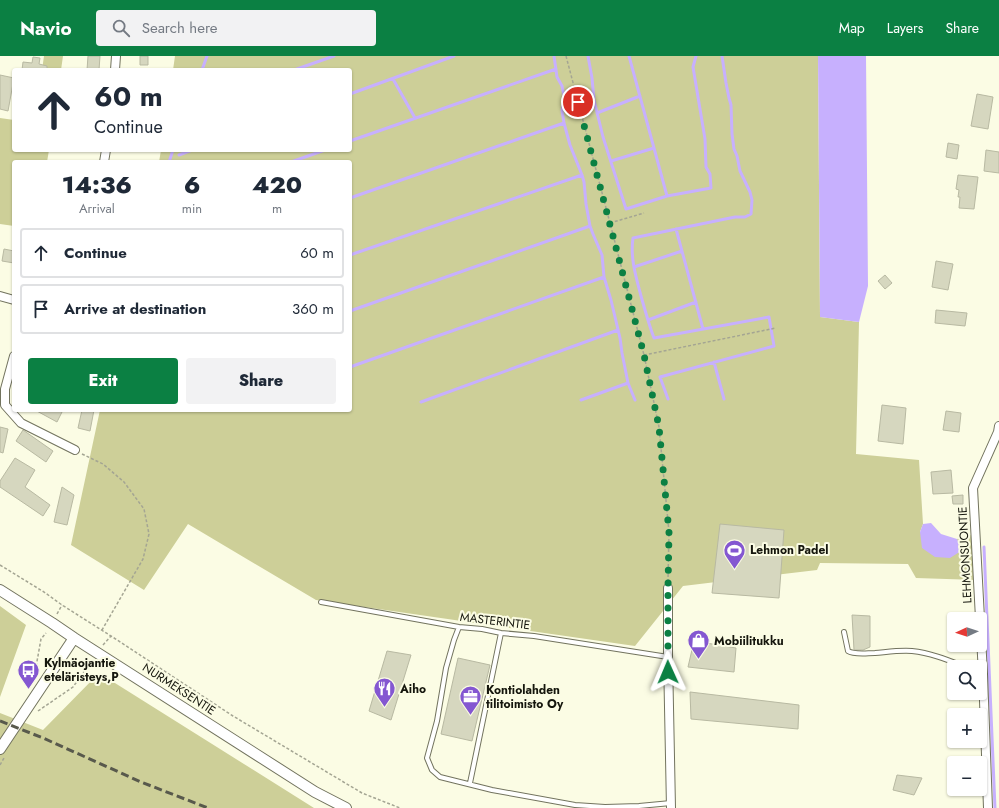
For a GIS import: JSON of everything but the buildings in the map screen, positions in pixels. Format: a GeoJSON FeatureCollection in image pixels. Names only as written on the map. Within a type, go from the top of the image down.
{"type":"FeatureCollection","features":[{"type":"Feature","properties":{"kind":"street"},"geometry":{"type":"LineString","coordinates":[[115,68],[116,56]]}},
{"type":"Feature","properties":{"kind":"street"},"geometry":{"type":"LineString","coordinates":[[0,296],[12,299]]}},
{"type":"Feature","properties":{"kind":"street"},"geometry":{"type":"LineString","coordinates":[[12,363],[5,388],[5,405],[21,423],[75,450]]}},
{"type":"Feature","properties":{"kind":"street","name":"LEHMONSUONTIE"},"geometry":{"type":"LineString","coordinates":[[980,660],[973,488],[998,432],[999,426]]}},
{"type":"Feature","properties":{"kind":"street"},"geometry":{"type":"LineString","coordinates":[[668,588],[671,806]]}},
{"type":"Feature","properties":{"kind":"street","name":"NURMEKSENTIE"},"geometry":{"type":"LineString","coordinates":[[0,590],[315,792],[346,808]]}},
{"type":"Feature","properties":{"kind":"street"},"geometry":{"type":"LineString","coordinates":[[3,751],[74,638]]}},
{"type":"Feature","properties":{"kind":"street","name":"LEHMONSUONTIE"},"geometry":{"type":"LineString","coordinates":[[982,700],[988,808]]}},
{"type":"Feature","properties":{"kind":"lane","name":"MASTERINTIE"},"geometry":{"type":"LineString","coordinates":[[320,602],[459,627],[534,636],[668,657]]}},
{"type":"Feature","properties":{"kind":"lane"},"geometry":{"type":"LineString","coordinates":[[459,627],[446,668],[437,721],[427,758],[432,770],[440,777],[518,795],[580,807],[671,806]]}},
{"type":"Feature","properties":{"kind":"lane"},"geometry":{"type":"LineString","coordinates":[[844,632],[848,651],[851,653],[911,651],[949,660]]}},
{"type":"Feature","properties":{"kind":"lane"},"geometry":{"type":"LineString","coordinates":[[470,783],[501,633]]}},
{"type":"Feature","properties":{"kind":"path"},"geometry":{"type":"LineString","coordinates":[[566,56],[644,355],[659,427],[669,532],[668,588]]}},
{"type":"Feature","properties":{"kind":"path"},"geometry":{"type":"LineString","coordinates":[[610,223],[644,213]]}},
{"type":"Feature","properties":{"kind":"path"},"geometry":{"type":"LineString","coordinates":[[644,355],[776,328]]}},
{"type":"Feature","properties":{"kind":"path"},"geometry":{"type":"LineString","coordinates":[[75,450],[103,464],[124,482],[144,509],[149,534],[143,559],[102,630]]}},
{"type":"Feature","properties":{"kind":"path"},"geometry":{"type":"LineString","coordinates":[[0,565],[44,592],[62,606],[102,630],[233,716],[362,793],[400,808]]}},
{"type":"Feature","properties":{"kind":"path"},"geometry":{"type":"LineString","coordinates":[[56,616],[62,606]]}},
{"type":"Feature","properties":{"kind":"path"},"geometry":{"type":"LineString","coordinates":[[31,684],[34,678],[41,639],[46,633]]}},
{"type":"Feature","properties":{"kind":"path"},"geometry":{"type":"LineString","coordinates":[[103,646],[111,636]]}},
{"type":"Feature","properties":{"kind":"path"},"geometry":{"type":"LineString","coordinates":[[38,711],[73,687],[90,663]]}},
{"type":"Feature","properties":{"kind":"path"},"geometry":{"type":"LineString","coordinates":[[0,765],[3,751]]}},
{"type":"Feature","properties":{"kind":"green space"},"geometry":{"type":"Polygon","coordinates":[[[44,56],[63,56],[61,68],[42,68],[44,56]]]}},
{"type":"Feature","properties":{"kind":"green space"},"geometry":{"type":"Polygon","coordinates":[[[175,56],[818,56],[820,317],[859,322],[856,454],[919,460],[923,524],[920,532],[961,551],[957,539],[974,534],[977,580],[916,578],[908,564],[820,563],[817,570],[683,586],[635,646],[316,600],[188,524],[144,590],[71,545],[100,412],[352,412],[352,160],[159,160],[161,152],[352,152],[352,68],[173,68],[175,56]]]}},
{"type":"Feature","properties":{"kind":"green space"},"geometry":{"type":"Polygon","coordinates":[[[0,118],[12,120],[12,152],[49,152],[47,160],[12,160],[12,226],[0,224],[0,118]]]}},
{"type":"Feature","properties":{"kind":"green space"},"geometry":{"type":"Polygon","coordinates":[[[0,606],[26,625],[0,697],[0,606]]]}},
{"type":"Feature","properties":{"kind":"green space"},"geometry":{"type":"Polygon","coordinates":[[[99,673],[314,808],[0,808],[0,713],[43,730],[99,673]]]}},
{"type":"Feature","properties":{"kind":"shaded area"},"geometry":{"type":"Polygon","coordinates":[[[818,56],[866,56],[868,286],[859,322],[820,317],[818,56]]]}},
{"type":"Feature","properties":{"kind":"shaded area"},"geometry":{"type":"Polygon","coordinates":[[[931,523],[941,534],[957,539],[961,551],[950,558],[935,557],[922,548],[920,532],[923,524],[931,523]]]}},
{"type":"Feature","properties":{"kind":"waterway"},"geometry":{"type":"LineString","coordinates":[[203,68],[207,56]]}},
{"type":"Feature","properties":{"kind":"waterway"},"geometry":{"type":"LineString","coordinates":[[300,68],[334,56]]}},
{"type":"Feature","properties":{"kind":"waterway"},"geometry":{"type":"LineString","coordinates":[[352,93],[454,56]]}},
{"type":"Feature","properties":{"kind":"waterway"},"geometry":{"type":"LineString","coordinates":[[554,56],[557,77],[562,86],[564,96],[562,111],[564,123],[570,145],[584,182],[590,226],[602,255],[604,277],[620,338],[628,383],[635,400]]}},
{"type":"Feature","properties":{"kind":"waterway"},"geometry":{"type":"LineString","coordinates":[[588,56],[594,100],[603,137],[626,209],[667,196],[711,188],[710,174],[706,167],[705,139],[693,67],[696,56]]}},
{"type":"Feature","properties":{"kind":"waterway"},"geometry":{"type":"LineString","coordinates":[[629,56],[667,196]]}},
{"type":"Feature","properties":{"kind":"waterway"},"geometry":{"type":"LineString","coordinates":[[668,399],[660,377],[774,346],[769,317],[654,338],[634,267],[632,253],[633,238],[735,217],[745,217],[751,214],[752,200],[750,192],[740,171],[734,149],[731,105],[722,56]]}},
{"type":"Feature","properties":{"kind":"waterway"},"geometry":{"type":"LineString","coordinates":[[352,140],[556,69]]}},
{"type":"Feature","properties":{"kind":"waterway"},"geometry":{"type":"LineString","coordinates":[[393,79],[415,118]]}},
{"type":"Feature","properties":{"kind":"waterway"},"geometry":{"type":"LineString","coordinates":[[597,113],[640,96]]}},
{"type":"Feature","properties":{"kind":"waterway"},"geometry":{"type":"LineString","coordinates":[[352,197],[564,123]]}},
{"type":"Feature","properties":{"kind":"waterway"},"geometry":{"type":"LineString","coordinates":[[611,161],[654,148]]}},
{"type":"Feature","properties":{"kind":"waterway"},"geometry":{"type":"LineString","coordinates":[[170,160],[172,152]]}},
{"type":"Feature","properties":{"kind":"waterway"},"geometry":{"type":"LineString","coordinates":[[179,155],[187,152]]}},
{"type":"Feature","properties":{"kind":"waterway"},"geometry":{"type":"LineString","coordinates":[[297,160],[319,152]]}},
{"type":"Feature","properties":{"kind":"waterway"},"geometry":{"type":"LineString","coordinates":[[352,254],[582,175]]}},
{"type":"Feature","properties":{"kind":"waterway"},"geometry":{"type":"LineString","coordinates":[[352,310],[590,226]]}},
{"type":"Feature","properties":{"kind":"waterway"},"geometry":{"type":"LineString","coordinates":[[676,229],[703,329]]}},
{"type":"Feature","properties":{"kind":"waterway"},"geometry":{"type":"LineString","coordinates":[[634,267],[682,251]]}},
{"type":"Feature","properties":{"kind":"waterway"},"geometry":{"type":"LineString","coordinates":[[352,366],[604,277]]}},
{"type":"Feature","properties":{"kind":"waterway"},"geometry":{"type":"LineString","coordinates":[[648,320],[696,302]]}},
{"type":"Feature","properties":{"kind":"waterway"},"geometry":{"type":"LineString","coordinates":[[421,402],[618,330]]}},
{"type":"Feature","properties":{"kind":"waterway"},"geometry":{"type":"LineString","coordinates":[[714,362],[724,399]]}},
{"type":"Feature","properties":{"kind":"waterway"},"geometry":{"type":"LineString","coordinates":[[581,400],[628,383]]}},
{"type":"Feature","properties":{"kind":"waterway"},"geometry":{"type":"LineString","coordinates":[[984,547],[995,808]]}},
{"type":"Feature","properties":{"kind":"railway"},"geometry":{"type":"LineString","coordinates":[[0,721],[43,738],[141,782],[208,808]]}},
{"type":"Feature","properties":{"kind":"place","name":"Lehmon Padel"},"geometry":{"type":"Point","coordinates":[735,570]}},
{"type":"Feature","properties":{"kind":"place","name":"Mobiilitukku"},"geometry":{"type":"Point","coordinates":[699,660]}},
{"type":"Feature","properties":{"kind":"place","name":"Kylmäojantie eteläristeys,P"},"geometry":{"type":"Point","coordinates":[28,690]}},
{"type":"Feature","properties":{"kind":"place","name":"Aiho"},"geometry":{"type":"Point","coordinates":[385,708]}},
{"type":"Feature","properties":{"kind":"place","name":"Kontiolahden tilitoimisto Oy"},"geometry":{"type":"Point","coordinates":[471,716]}},
{"type":"Feature","properties":{"kind":"route"},"geometry":{"type":"LineString","coordinates":[[578,102],[644,355],[659,427],[669,532],[668,672]]}}]}
